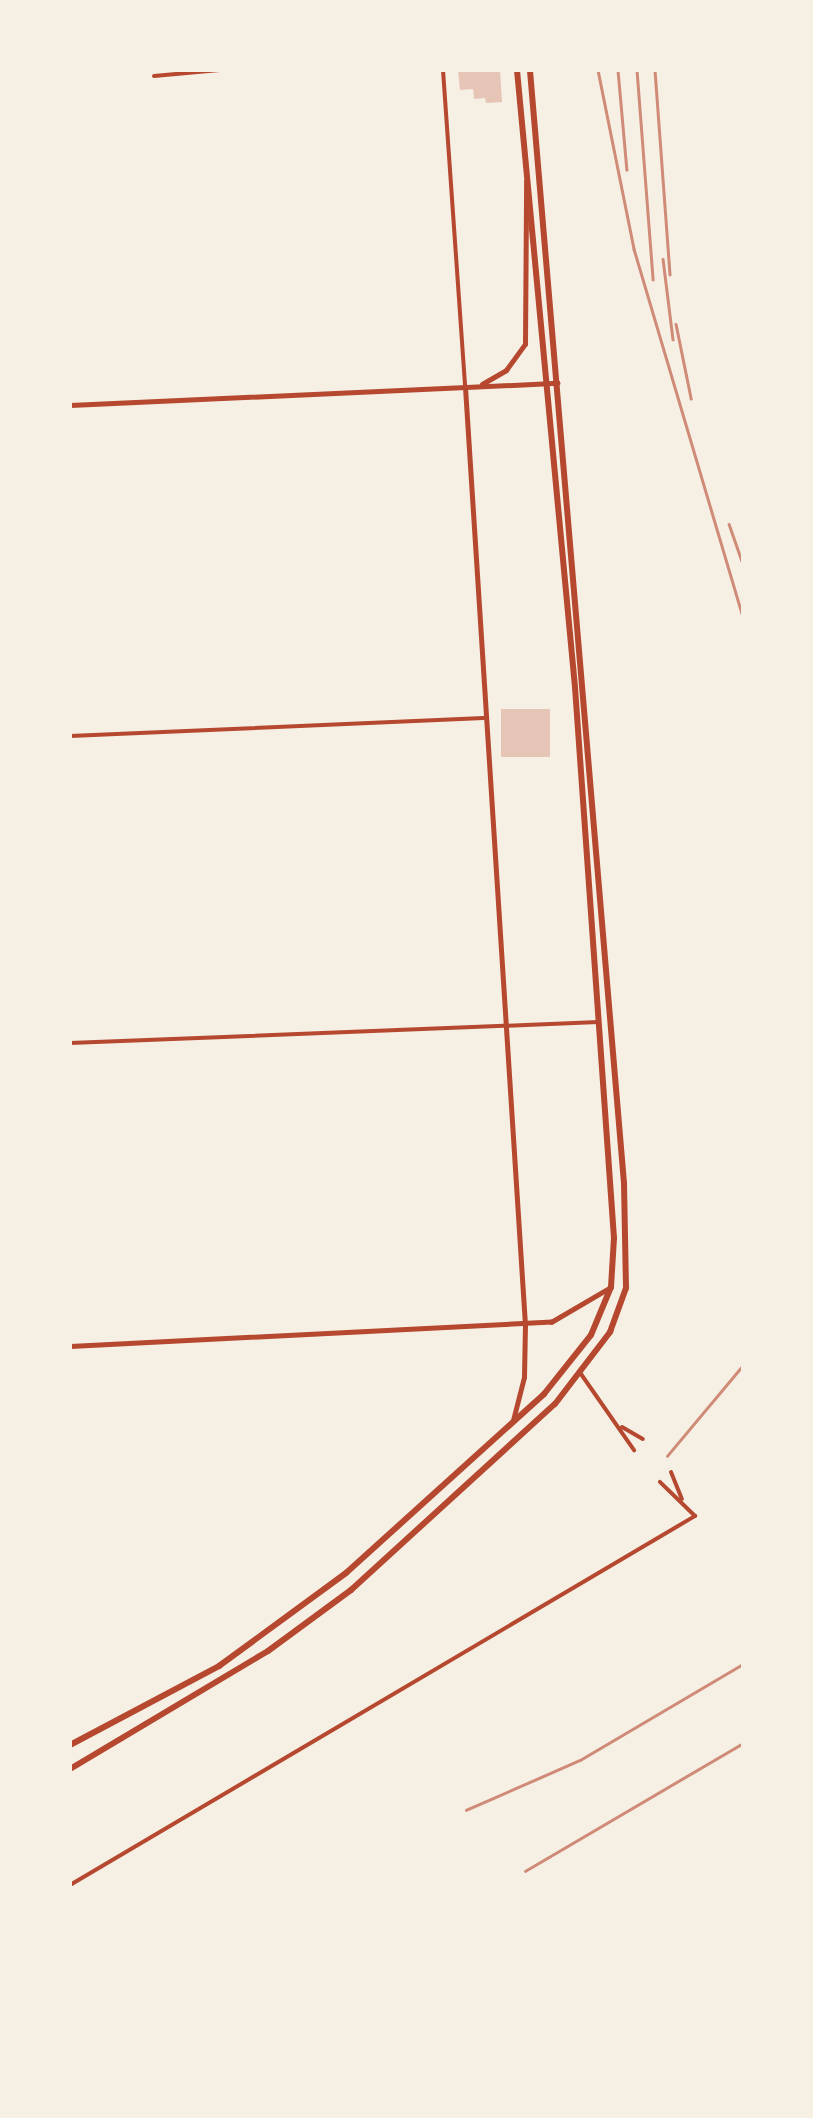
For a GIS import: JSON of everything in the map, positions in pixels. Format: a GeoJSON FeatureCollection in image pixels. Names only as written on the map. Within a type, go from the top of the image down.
{"type":"FeatureCollection","features":[{"type":"Feature","properties":{"kind":"main road"},"geometry":{"type":"LineString","coordinates":[[70,1745],[219,1666],[317,1597],[571,1365],[611,1287],[614,1238],[600,1022],[518,70]]}},
{"type":"Feature","properties":{"kind":"main road"},"geometry":{"type":"LineString","coordinates":[[70,1766],[314,1619],[582,1374],[620,1310],[628,1253],[530,70]]}},
{"type":"Feature","properties":{"kind":"street"},"geometry":{"type":"LineString","coordinates":[[154,76],[220,70]]}},
{"type":"Feature","properties":{"kind":"street"},"geometry":{"type":"LineString","coordinates":[[442,70],[525,1324],[524,1377],[512,1422]]}},
{"type":"Feature","properties":{"kind":"street"},"geometry":{"type":"LineString","coordinates":[[474,387],[506,370],[524,344],[527,175]]}},
{"type":"Feature","properties":{"kind":"street"},"geometry":{"type":"LineString","coordinates":[[70,405],[558,384]]}},
{"type":"Feature","properties":{"kind":"street"},"geometry":{"type":"LineString","coordinates":[[70,736],[484,718]]}},
{"type":"Feature","properties":{"kind":"street"},"geometry":{"type":"LineString","coordinates":[[70,1044],[600,1022]]}},
{"type":"Feature","properties":{"kind":"street"},"geometry":{"type":"LineString","coordinates":[[70,1346],[525,1324],[568,1317],[611,1287]]}},
{"type":"Feature","properties":{"kind":"street"},"geometry":{"type":"LineString","coordinates":[[582,1374],[622,1427],[634,1450]]}},
{"type":"Feature","properties":{"kind":"street"},"geometry":{"type":"LineString","coordinates":[[622,1427],[643,1439]]}},
{"type":"Feature","properties":{"kind":"street"},"geometry":{"type":"LineString","coordinates":[[671,1472],[684,1504]]}},
{"type":"Feature","properties":{"kind":"street"},"geometry":{"type":"LineString","coordinates":[[70,1886],[696,1516],[660,1482]]}},
{"type":"Feature","properties":{"kind":"building"},"geometry":{"type":"Polygon","coordinates":[[[458,70],[500,70],[502,102],[486,103],[485,98],[474,99],[473,89],[460,90],[458,70]]]}},
{"type":"Feature","properties":{"kind":"building"},"geometry":{"type":"Polygon","coordinates":[[[501,709],[550,709],[550,757],[501,757],[501,709]]]}},
{"type":"Feature","properties":{"kind":"railway"},"geometry":{"type":"LineString","coordinates":[[598,70],[634,249],[743,618]]}},
{"type":"Feature","properties":{"kind":"railway"},"geometry":{"type":"LineString","coordinates":[[618,70],[627,170]]}},
{"type":"Feature","properties":{"kind":"railway"},"geometry":{"type":"LineString","coordinates":[[637,70],[653,279]]}},
{"type":"Feature","properties":{"kind":"railway"},"geometry":{"type":"LineString","coordinates":[[655,70],[670,274]]}},
{"type":"Feature","properties":{"kind":"railway"},"geometry":{"type":"LineString","coordinates":[[663,259],[673,339]]}},
{"type":"Feature","properties":{"kind":"railway"},"geometry":{"type":"LineString","coordinates":[[676,324],[691,398]]}},
{"type":"Feature","properties":{"kind":"railway"},"geometry":{"type":"LineString","coordinates":[[729,524],[743,564]]}},
{"type":"Feature","properties":{"kind":"railway"},"geometry":{"type":"LineString","coordinates":[[667,1456],[743,1365]]}},
{"type":"Feature","properties":{"kind":"railway"},"geometry":{"type":"LineString","coordinates":[[466,1810],[580,1760],[743,1664]]}},
{"type":"Feature","properties":{"kind":"railway"},"geometry":{"type":"LineString","coordinates":[[525,1871],[743,1743]]}}]}
